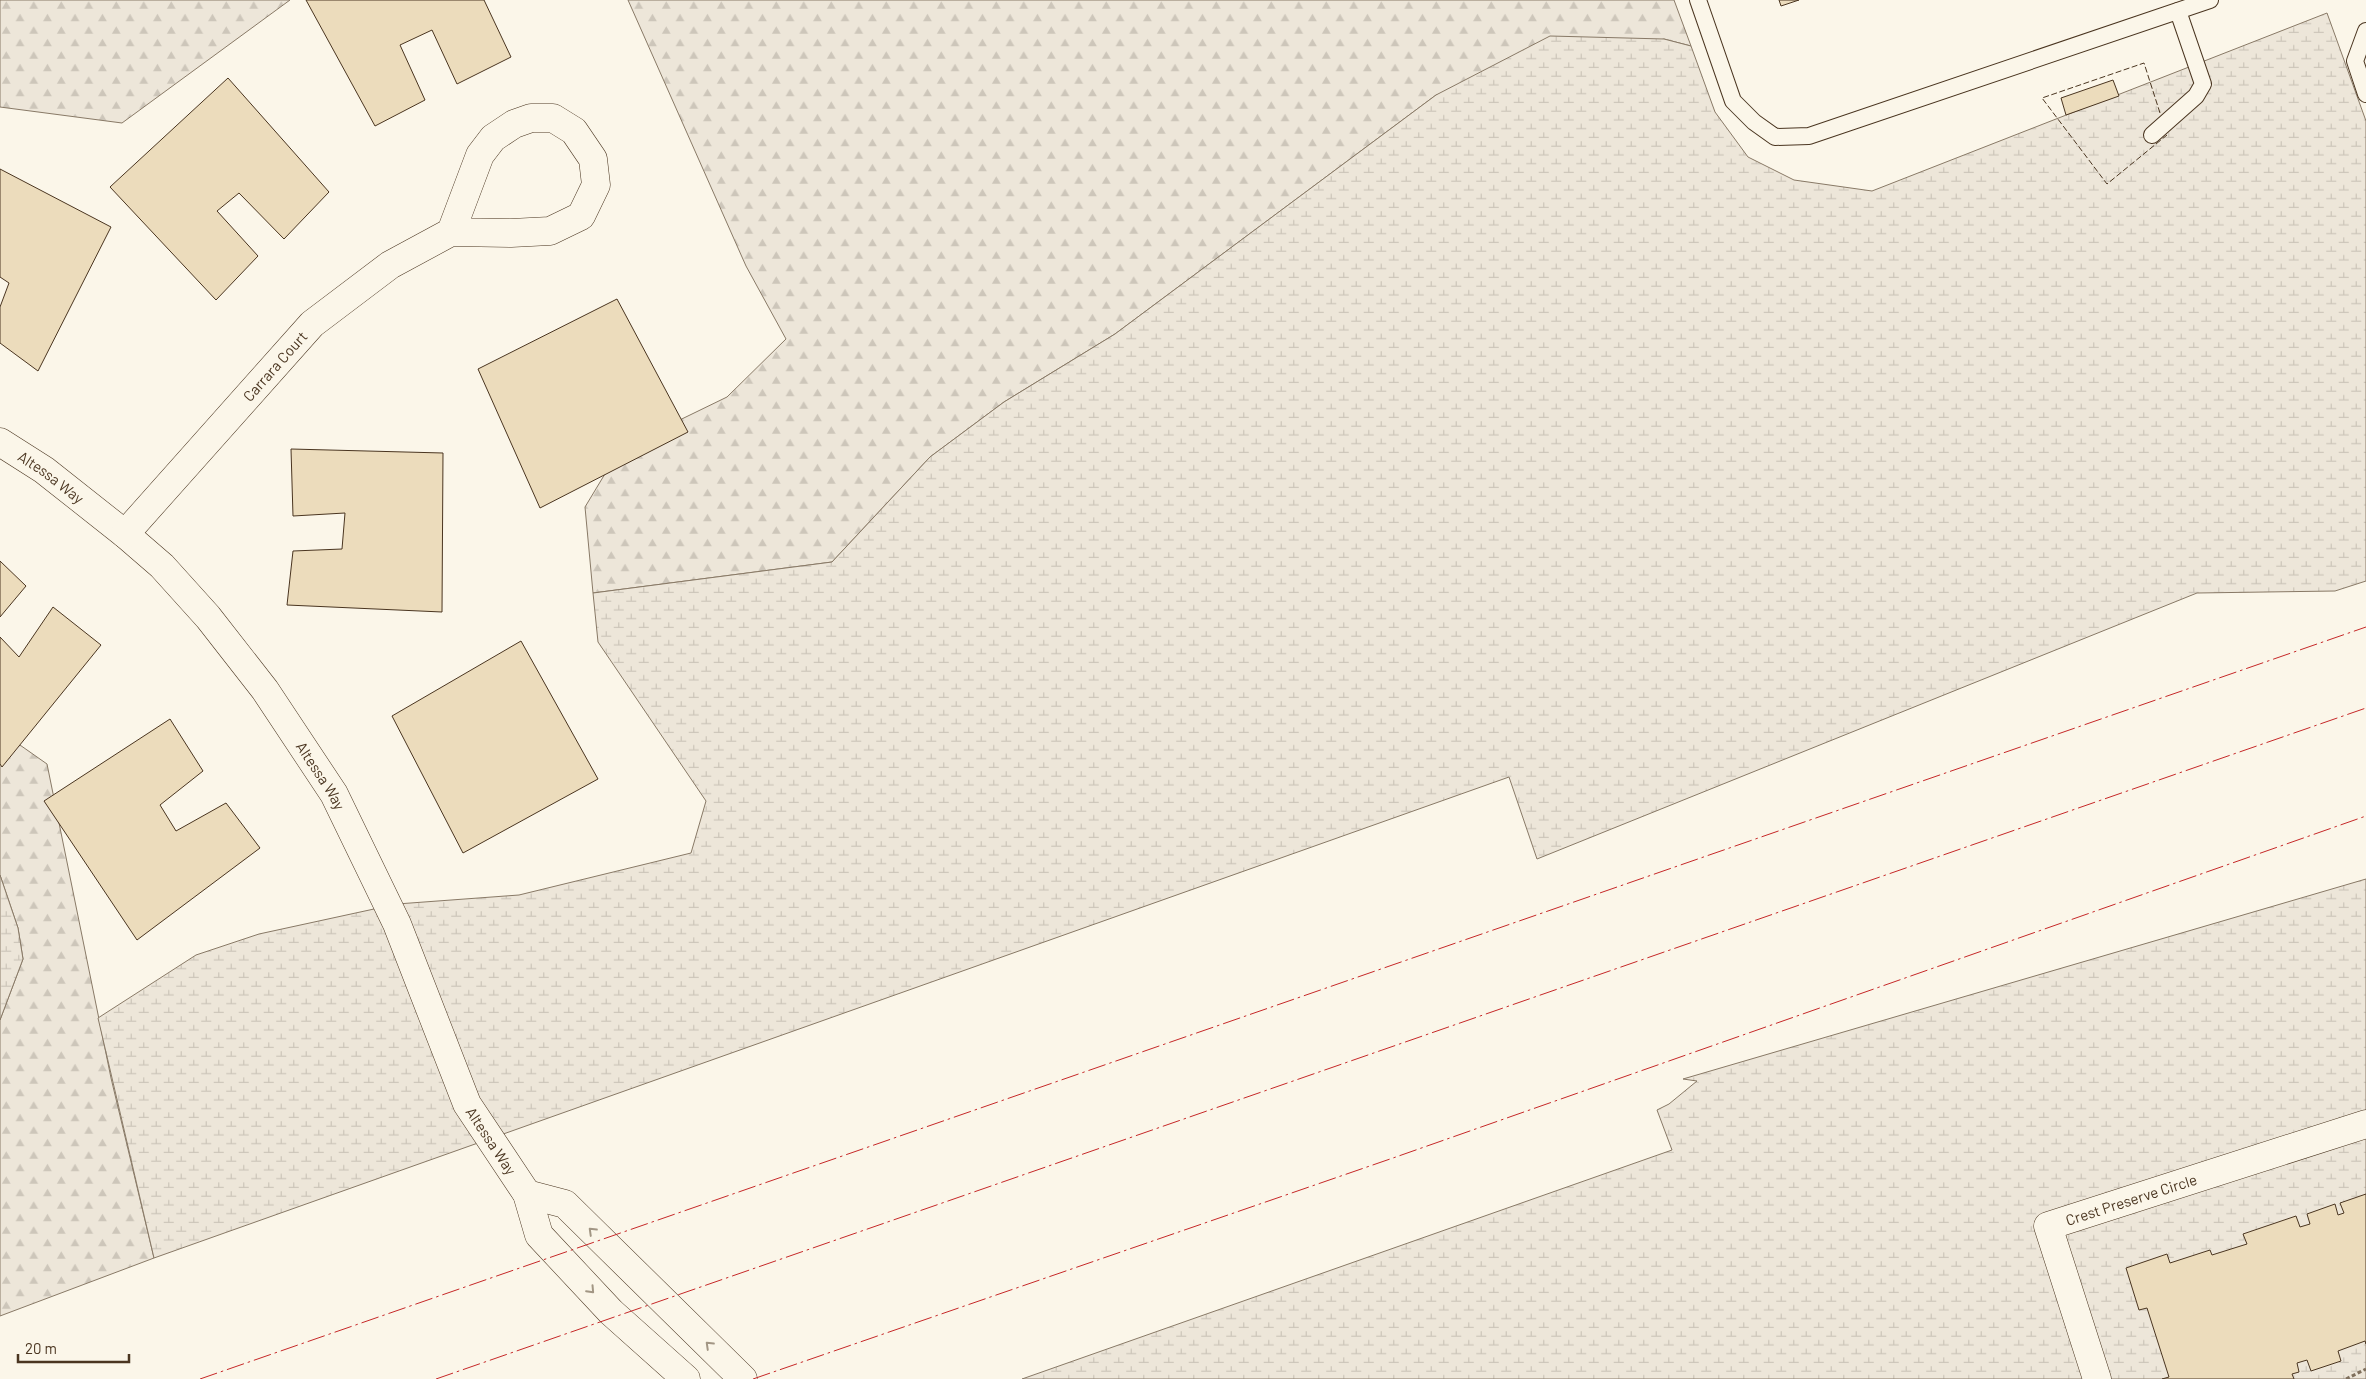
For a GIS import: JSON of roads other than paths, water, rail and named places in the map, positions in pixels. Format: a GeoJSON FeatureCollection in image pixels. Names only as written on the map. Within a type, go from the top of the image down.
{"type":"FeatureCollection","features":[{"type":"Feature","properties":{"kind":"street","name":"Carrara Court"},"geometry":{"type":"LineString","coordinates":[[125,534],[312,324],[390,265],[451,232],[512,233],[550,231],[581,216],[596,185],[593,159],[574,131],[553,118],[531,118],[514,124],[493,138],[480,155],[451,232]]}},
{"type":"Feature","properties":{"kind":"street","name":"Altessa Way"},"geometry":{"type":"LineString","coordinates":[[0,442],[44,470],[162,566],[208,617],[265,690],[334,794],[396,924],[467,1104],[527,1194],[539,1235],[611,1312],[686,1379]]}},
{"type":"Feature","properties":{"kind":"street","name":"Crest Preserve Circle"},"geometry":{"type":"LineString","coordinates":[[2097,1379],[2048,1226],[2366,1124]]}},
{"type":"Feature","properties":{"kind":"street"},"geometry":{"type":"LineString","coordinates":[[527,1194],[565,1204],[743,1379]]}},
{"type":"Feature","properties":{"kind":"lane"},"geometry":{"type":"LineString","coordinates":[[1698,0],[1733,100],[1754,122],[1775,137],[1809,136],[2210,0]]}},
{"type":"Feature","properties":{"kind":"lane"},"geometry":{"type":"LineString","coordinates":[[2152,135],[2196,96],[2203,84],[2178,11]]}},
{"type":"Feature","properties":{"kind":"lane"},"geometry":{"type":"LineString","coordinates":[[2366,31],[2355,62],[2366,94]]}}]}
